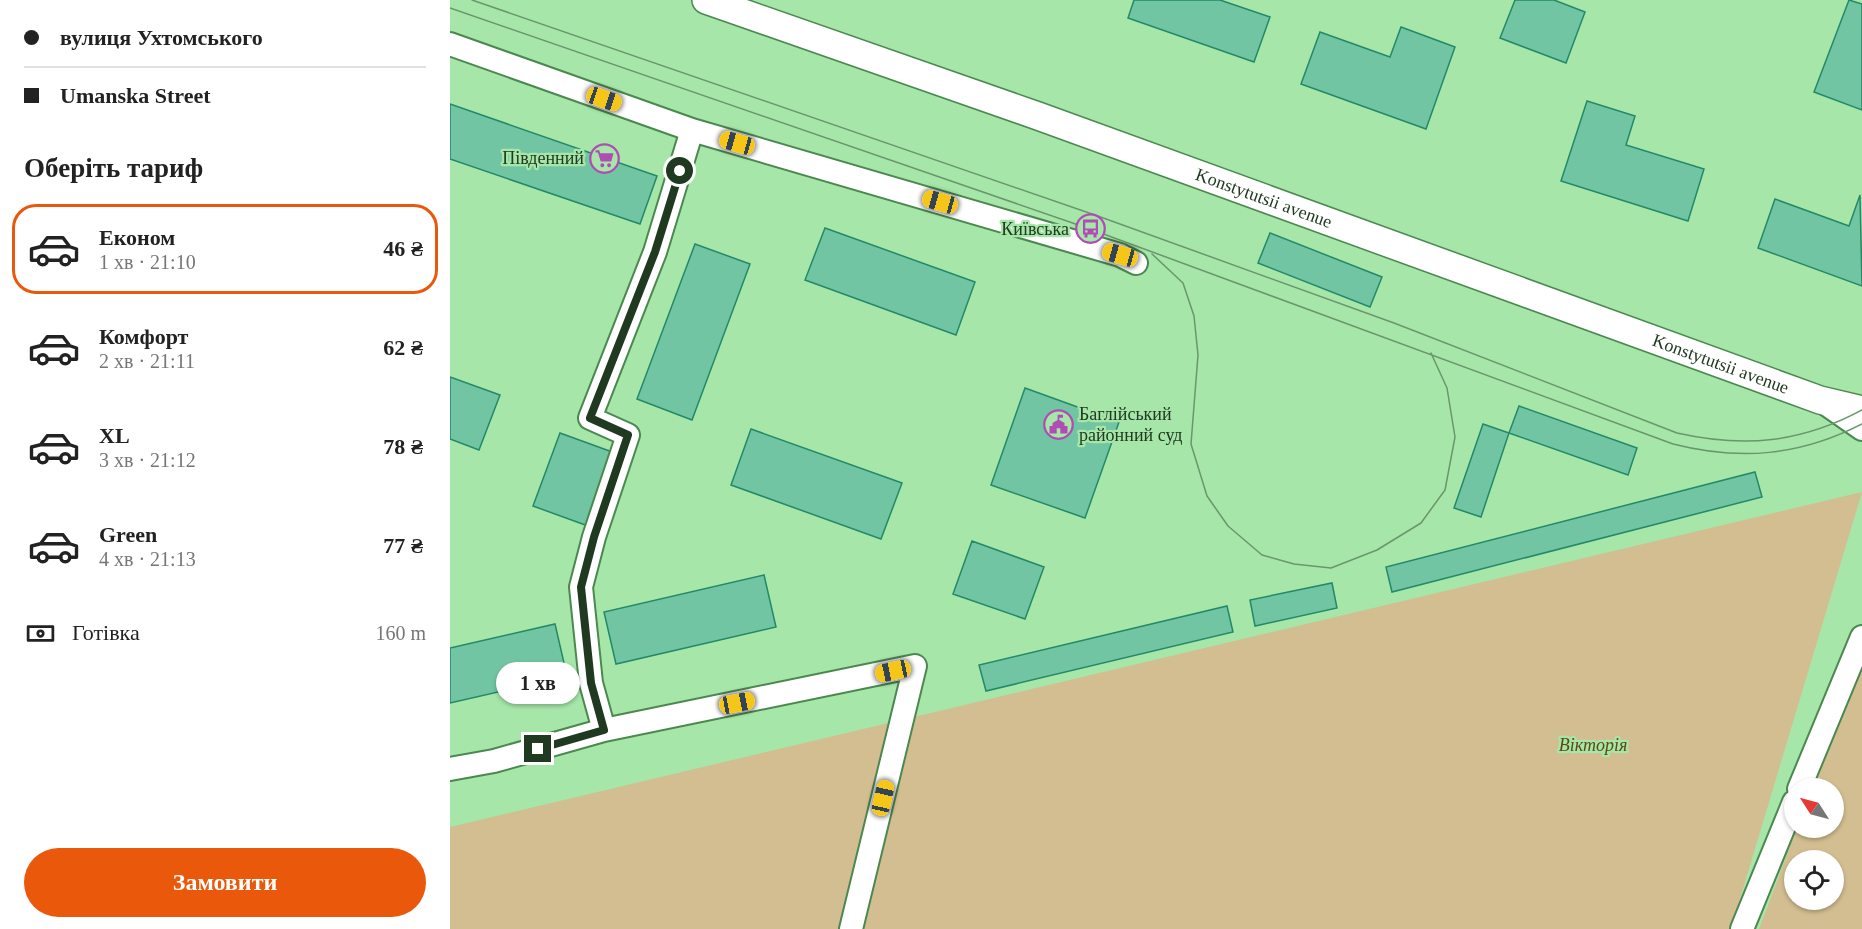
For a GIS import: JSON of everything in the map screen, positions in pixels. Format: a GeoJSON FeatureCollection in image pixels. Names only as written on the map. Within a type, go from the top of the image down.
{"type":"FeatureCollection","features":[{"type":"Feature","properties":{"kind":"street","name":"Konstytutsii avenue"},"geometry":{"type":"LineString","coordinates":[[706,0],[1038,116],[1820,400],[1862,410]]}},
{"type":"Feature","properties":{"kind":"street"},"geometry":{"type":"LineString","coordinates":[[450,44],[693,130],[1120,255],[1136,263]]}},
{"type":"Feature","properties":{"kind":"street"},"geometry":{"type":"LineString","coordinates":[[604,730],[591,683],[581,587],[594,537],[628,435],[590,418],[655,252],[693,130]]}},
{"type":"Feature","properties":{"kind":"street"},"geometry":{"type":"LineString","coordinates":[[1820,400],[1862,392]]}},
{"type":"Feature","properties":{"kind":"street"},"geometry":{"type":"LineString","coordinates":[[1820,400],[1862,429]]}},
{"type":"Feature","properties":{"kind":"street"},"geometry":{"type":"LineString","coordinates":[[1804,778],[1862,637]]}},
{"type":"Feature","properties":{"kind":"street"},"geometry":{"type":"LineString","coordinates":[[450,769],[494,761],[604,730],[915,666],[851,929]]}},
{"type":"Feature","properties":{"kind":"street"},"geometry":{"type":"LineString","coordinates":[[1742,929],[1784,826]]}},
{"type":"Feature","properties":{"kind":"green space","name":"Вікторія"},"geometry":{"type":"Polygon","coordinates":[[[1862,492],[1731,929],[450,929],[450,827],[1862,492]]]}},
{"type":"Feature","properties":{"kind":"green space"},"geometry":{"type":"Polygon","coordinates":[[[1862,658],[1862,929],[1759,929],[1784,863],[1784,910],[1844,910],[1844,850],[1789,850],[1793,838],[1844,838],[1844,778],[1816,778],[1862,658]]]}},
{"type":"Feature","properties":{"kind":"building"},"geometry":{"type":"Polygon","coordinates":[[[1134,0],[1220,0],[1270,17],[1254,62],[1128,18],[1134,0]]]}},
{"type":"Feature","properties":{"kind":"building"},"geometry":{"type":"Polygon","coordinates":[[[1515,0],[1554,0],[1585,12],[1566,63],[1500,38],[1515,0]]]}},
{"type":"Feature","properties":{"kind":"building"},"geometry":{"type":"Polygon","coordinates":[[[1849,0],[1862,4],[1862,110],[1814,92],[1849,0]]]}},
{"type":"Feature","properties":{"kind":"building"},"geometry":{"type":"Polygon","coordinates":[[[1401,27],[1455,47],[1426,129],[1301,84],[1320,32],[1390,57],[1401,27]]]}},
{"type":"Feature","properties":{"kind":"building"},"geometry":{"type":"Polygon","coordinates":[[[1587,101],[1635,116],[1626,145],[1704,169],[1688,221],[1561,181],[1587,101]]]}},
{"type":"Feature","properties":{"kind":"building"},"geometry":{"type":"Polygon","coordinates":[[[450,104],[657,176],[640,224],[450,159],[450,104]]]}},
{"type":"Feature","properties":{"kind":"building"},"geometry":{"type":"Polygon","coordinates":[[[1860,195],[1862,286],[1758,248],[1775,199],[1849,226],[1860,195]]]}},
{"type":"Feature","properties":{"kind":"building"},"geometry":{"type":"Polygon","coordinates":[[[825,228],[975,282],[956,335],[805,280],[825,228]]]}},
{"type":"Feature","properties":{"kind":"building"},"geometry":{"type":"Polygon","coordinates":[[[1270,233],[1382,277],[1370,307],[1258,263],[1270,233]]]}},
{"type":"Feature","properties":{"kind":"building"},"geometry":{"type":"Polygon","coordinates":[[[695,244],[750,264],[692,420],[637,399],[695,244]]]}},
{"type":"Feature","properties":{"kind":"building"},"geometry":{"type":"Polygon","coordinates":[[[450,377],[500,395],[479,450],[450,439],[450,377]]]}},
{"type":"Feature","properties":{"kind":"building"},"geometry":{"type":"Polygon","coordinates":[[[1025,388],[1119,422],[1085,518],[991,485],[1025,388]]]}},
{"type":"Feature","properties":{"kind":"building"},"geometry":{"type":"Polygon","coordinates":[[[1519,406],[1637,448],[1628,475],[1509,433],[1519,406]]]}},
{"type":"Feature","properties":{"kind":"building"},"geometry":{"type":"Polygon","coordinates":[[[1483,424],[1509,433],[1481,517],[1454,508],[1483,424]]]}},
{"type":"Feature","properties":{"kind":"building"},"geometry":{"type":"Polygon","coordinates":[[[751,429],[902,483],[881,539],[731,485],[751,429]]]}},
{"type":"Feature","properties":{"kind":"building"},"geometry":{"type":"Polygon","coordinates":[[[560,433],[615,453],[588,526],[533,506],[560,433]]]}},
{"type":"Feature","properties":{"kind":"building"},"geometry":{"type":"Polygon","coordinates":[[[1755,472],[1762,497],[1392,592],[1386,567],[1755,472]]]}},
{"type":"Feature","properties":{"kind":"building"},"geometry":{"type":"Polygon","coordinates":[[[972,541],[1044,567],[1025,619],[953,594],[972,541]]]}},
{"type":"Feature","properties":{"kind":"building"},"geometry":{"type":"Polygon","coordinates":[[[764,575],[776,627],[616,664],[604,612],[764,575]]]}},
{"type":"Feature","properties":{"kind":"building"},"geometry":{"type":"Polygon","coordinates":[[[1332,583],[1337,608],[1255,626],[1250,600],[1332,583]]]}},
{"type":"Feature","properties":{"kind":"building"},"geometry":{"type":"Polygon","coordinates":[[[1227,606],[1233,632],[986,691],[979,665],[1227,606]]]}},
{"type":"Feature","properties":{"kind":"building"},"geometry":{"type":"Polygon","coordinates":[[[555,624],[567,676],[450,703],[450,648],[555,624]]]}},
{"type":"Feature","properties":{"kind":"tram line"},"geometry":{"type":"LineString","coordinates":[[472,0],[1095,215],[1394,323],[1677,433],[1726,440],[1772,440],[1817,430],[1862,410]]}},
{"type":"Feature","properties":{"kind":"tram line"},"geometry":{"type":"LineString","coordinates":[[450,8],[1090,229],[1673,444],[1722,453],[1769,452],[1816,443],[1862,424]]}},
{"type":"Feature","properties":{"kind":"tram line"},"geometry":{"type":"LineString","coordinates":[[1152,254],[1183,283],[1194,316],[1198,355],[1191,444],[1207,496],[1228,526],[1262,555],[1294,564],[1331,568],[1377,550],[1421,523],[1445,490],[1455,437],[1447,388],[1431,353]]}},
{"type":"Feature","properties":{"kind":"place","name":"Південний"},"geometry":{"type":"Point","coordinates":[605,158]}},
{"type":"Feature","properties":{"kind":"place","name":"Київська"},"geometry":{"type":"Point","coordinates":[1090,229]}},
{"type":"Feature","properties":{"kind":"place","name":"Баглійський районний суд"},"geometry":{"type":"Point","coordinates":[1058,424]}},
{"type":"Feature","properties":{"kind":"route"},"geometry":{"type":"LineString","coordinates":[[538,749],[604,730],[591,683],[581,587],[594,537],[628,435],[590,418],[655,252],[680,171]]}}]}
